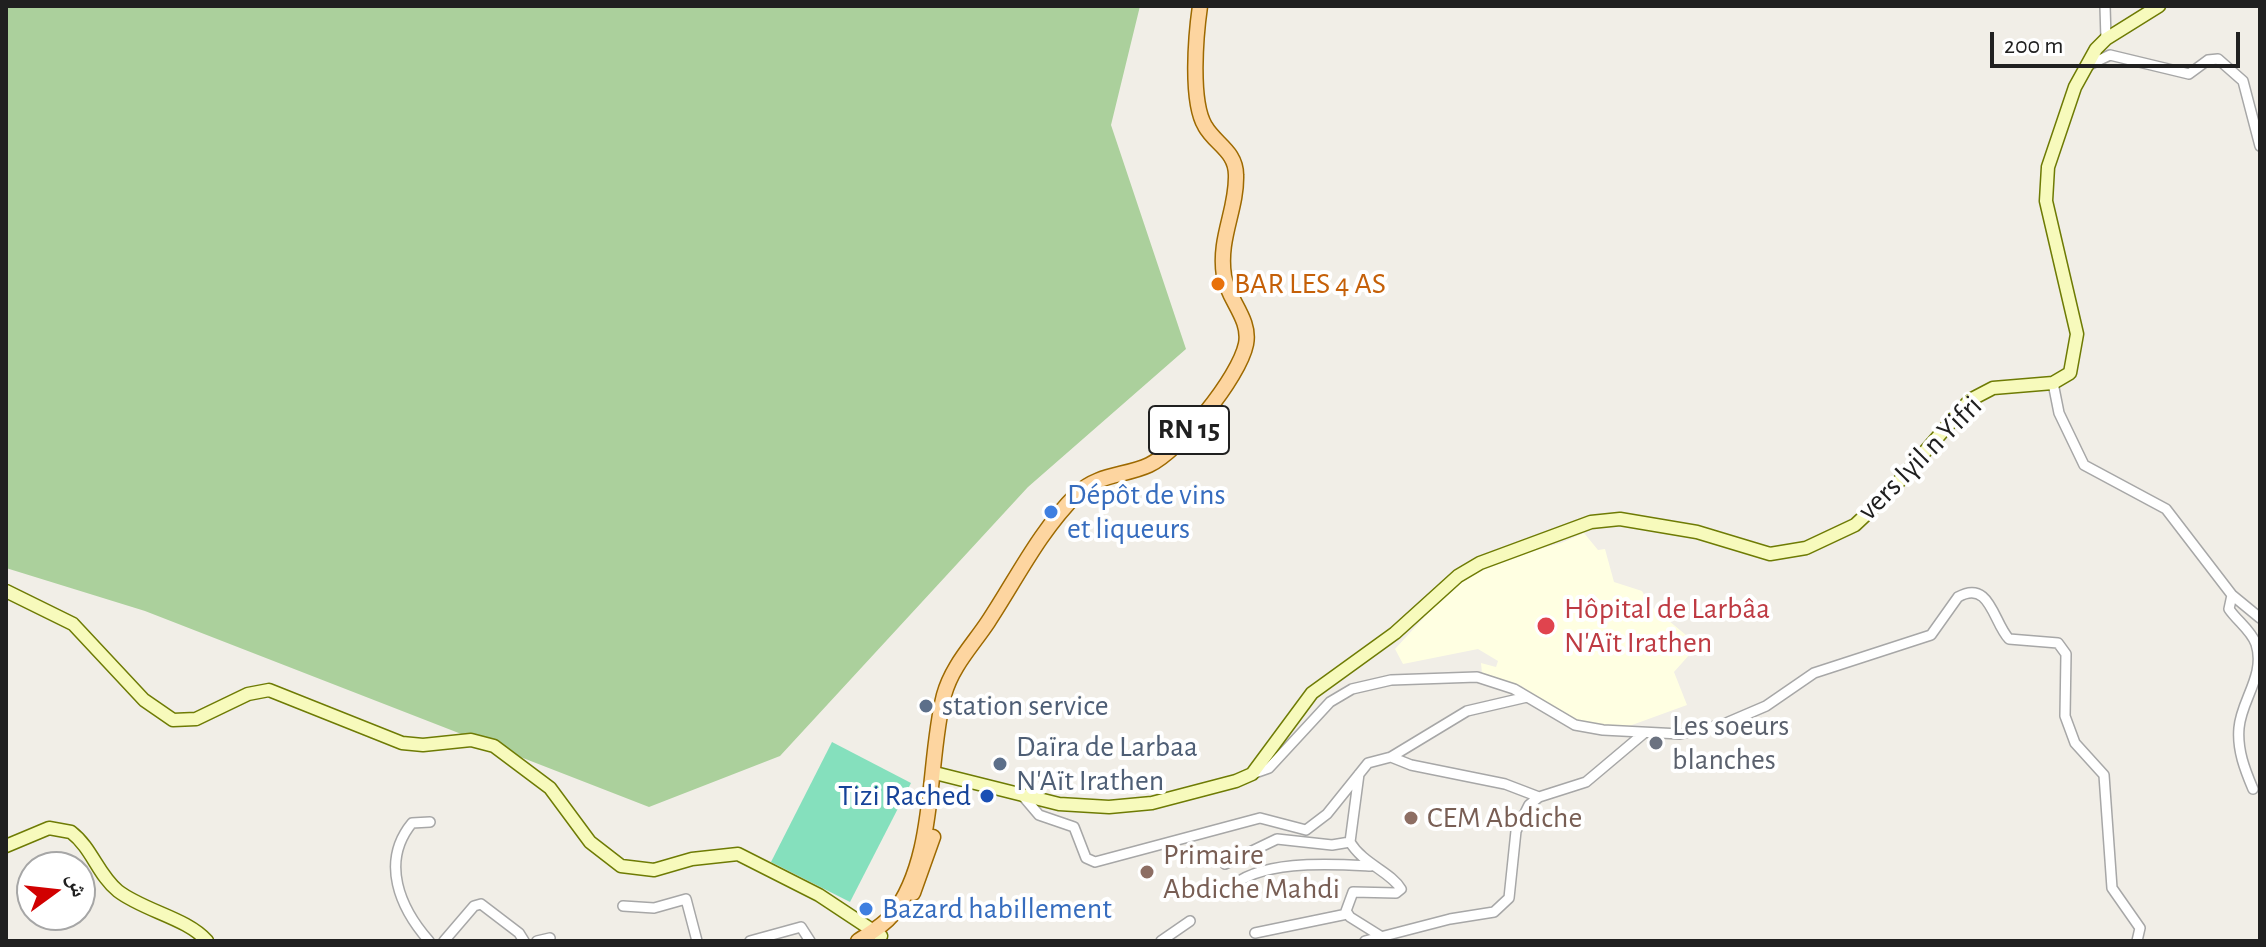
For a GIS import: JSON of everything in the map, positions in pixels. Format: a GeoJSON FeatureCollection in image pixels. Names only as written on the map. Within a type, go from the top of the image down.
{"type":"FeatureCollection","features":[{"type":"Feature","properties":{"kind":"main road","name":"RN 15"},"geometry":{"type":"LineString","coordinates":[[934,777],[939,728],[950,678],[1032,548],[1086,486],[1155,461],[1195,425],[1218,398],[1245,348],[1247,330],[1227,290],[1222,258],[1235,185],[1234,163],[1227,149],[1204,125],[1198,103],[1200,6]]}},
{"type":"Feature","properties":{"kind":"main road"},"geometry":{"type":"LineString","coordinates":[[2053,383],[2070,373],[2077,334],[2044,185],[2053,149],[2086,65],[2106,39],[2159,6]]}},
{"type":"Feature","properties":{"kind":"main road","name":"vers Iγil n Yifri"},"geometry":{"type":"LineString","coordinates":[[1252,774],[1312,693],[1395,633],[1458,576],[1480,563],[1591,522],[1620,519],[1697,532],[1770,554],[1806,548],[1855,525],[1888,494],[1970,400],[1993,388],[2053,383]]}},
{"type":"Feature","properties":{"kind":"main road"},"geometry":{"type":"LineString","coordinates":[[6,591],[73,624],[144,700],[173,720],[196,719],[248,694],[269,690],[392,740],[413,745],[485,742],[534,773],[565,806],[590,842],[621,866],[654,870],[692,859],[738,854],[819,895],[876,936]]}},
{"type":"Feature","properties":{"kind":"main road"},"geometry":{"type":"LineString","coordinates":[[858,941],[876,936],[904,896],[926,830],[927,798],[934,777],[1059,804],[1109,807],[1152,803],[1252,774]]}},
{"type":"Feature","properties":{"kind":"main road"},"geometry":{"type":"LineString","coordinates":[[6,846],[49,828],[71,832],[116,889],[161,916],[195,930],[207,941]]}},
{"type":"Feature","properties":{"kind":"street"},"geometry":{"type":"LineString","coordinates":[[2105,6],[2106,39]]}},
{"type":"Feature","properties":{"kind":"street"},"geometry":{"type":"LineString","coordinates":[[2086,65],[2110,55],[2189,74],[2208,60],[2218,59],[2243,81],[2260,146]]}},
{"type":"Feature","properties":{"kind":"street"},"geometry":{"type":"LineString","coordinates":[[2053,383],[2059,413],[2084,465],[2166,509],[2232,595],[2260,618]]}},
{"type":"Feature","properties":{"kind":"street"},"geometry":{"type":"LineString","coordinates":[[1252,774],[1269,768],[1330,702],[1352,689],[1391,680],[1477,677],[1514,689],[1575,725],[1643,734],[1680,734],[1724,724],[1766,706],[1814,673],[1931,635],[1958,597],[1966,593],[1985,596],[2009,639],[2058,643],[2066,654],[2065,716],[2075,743],[2104,775],[2112,888],[2140,928],[2137,941]]}},
{"type":"Feature","properties":{"kind":"street"},"geometry":{"type":"LineString","coordinates":[[2232,595],[2229,609],[2253,637],[2258,649],[2257,680],[2239,727],[2242,762],[2253,789]]}},
{"type":"Feature","properties":{"kind":"street"},"geometry":{"type":"LineString","coordinates":[[1022,795],[1039,815],[1074,827],[1086,858],[1095,862],[1260,818],[1306,830],[1327,814],[1368,763],[1391,757],[1454,716],[1527,697]]}},
{"type":"Feature","properties":{"kind":"street"},"geometry":{"type":"LineString","coordinates":[[1365,941],[1450,919],[1485,915],[1503,906],[1509,898],[1519,823],[1529,805],[1539,797],[1586,782],[1643,734]]}},
{"type":"Feature","properties":{"kind":"street"},"geometry":{"type":"LineString","coordinates":[[1391,757],[1411,765],[1505,784],[1539,797]]}},
{"type":"Feature","properties":{"kind":"street"},"geometry":{"type":"LineString","coordinates":[[1347,914],[1353,892],[1400,891],[1397,882],[1371,866],[1350,842],[1359,771]]}},
{"type":"Feature","properties":{"kind":"street"},"geometry":{"type":"LineString","coordinates":[[429,941],[398,892],[394,877],[406,830],[412,823],[430,822]]}},
{"type":"Feature","properties":{"kind":"street"},"geometry":{"type":"LineString","coordinates":[[1225,864],[1277,839],[1332,845],[1350,842]]}},
{"type":"Feature","properties":{"kind":"street"},"geometry":{"type":"LineString","coordinates":[[1229,889],[1249,876],[1298,865],[1371,866]]}},
{"type":"Feature","properties":{"kind":"street"},"geometry":{"type":"LineString","coordinates":[[623,906],[654,908],[686,899],[697,941]]}},
{"type":"Feature","properties":{"kind":"street"},"geometry":{"type":"LineString","coordinates":[[444,941],[474,906],[481,904],[519,933],[524,941]]}},
{"type":"Feature","properties":{"kind":"street"},"geometry":{"type":"LineString","coordinates":[[1255,933],[1347,914],[1382,937]]}},
{"type":"Feature","properties":{"kind":"street"},"geometry":{"type":"LineString","coordinates":[[1161,941],[1190,921]]}},
{"type":"Feature","properties":{"kind":"street"},"geometry":{"type":"LineString","coordinates":[[750,941],[801,927],[810,941]]}},
{"type":"Feature","properties":{"kind":"street"},"geometry":{"type":"LineString","coordinates":[[537,941],[550,938]]}},
{"type":"Feature","properties":{"kind":"shaded area","name":"Hôpital de Larbâa N'Aït Irathen"},"geometry":{"type":"Polygon","coordinates":[[[1584,533],[1598,550],[1605,549],[1614,582],[1642,591],[1651,606],[1698,645],[1674,672],[1687,705],[1621,729],[1583,724],[1535,700],[1522,686],[1482,673],[1481,663],[1496,667],[1498,661],[1478,649],[1403,664],[1395,649],[1453,586],[1491,562],[1561,543],[1584,533]]]}},
{"type":"Feature","properties":{"kind":"green space"},"geometry":{"type":"Polygon","coordinates":[[[6,6],[1140,6],[1111,125],[1186,349],[1028,487],[780,756],[649,807],[145,611],[6,568],[6,6]]]}},
{"type":"Feature","properties":{"kind":"green space"},"geometry":{"type":"Polygon","coordinates":[[[832,742],[911,783],[850,902],[771,862],[832,742]]]}},
{"type":"Feature","properties":{"kind":"place","name":"BAR LES 4 AS"},"geometry":{"type":"Point","coordinates":[1218,284]}},
{"type":"Feature","properties":{"kind":"place","name":"Dépôt de vins et liqueurs"},"geometry":{"type":"Point","coordinates":[1051,512]}},
{"type":"Feature","properties":{"kind":"place","name":"Hôpital de Larbâa N'Aït Irathen"},"geometry":{"type":"Point","coordinates":[1546,626]}},
{"type":"Feature","properties":{"kind":"place","name":"station service"},"geometry":{"type":"Point","coordinates":[926,706]}},
{"type":"Feature","properties":{"kind":"place","name":"Les soeurs blanches"},"geometry":{"type":"Point","coordinates":[1656,743]}},
{"type":"Feature","properties":{"kind":"place","name":"Daïra de Larbaa N'Aït Irathen"},"geometry":{"type":"Point","coordinates":[1000,764]}},
{"type":"Feature","properties":{"kind":"place","name":"Tizi Rached"},"geometry":{"type":"Point","coordinates":[987,796]}},
{"type":"Feature","properties":{"kind":"place","name":"CEM Abdiche"},"geometry":{"type":"Point","coordinates":[1411,818]}},
{"type":"Feature","properties":{"kind":"place","name":"Primaire Abdiche Mahdi"},"geometry":{"type":"Point","coordinates":[1147,872]}},
{"type":"Feature","properties":{"kind":"place","name":"Bazard habillement"},"geometry":{"type":"Point","coordinates":[866,909]}}]}
